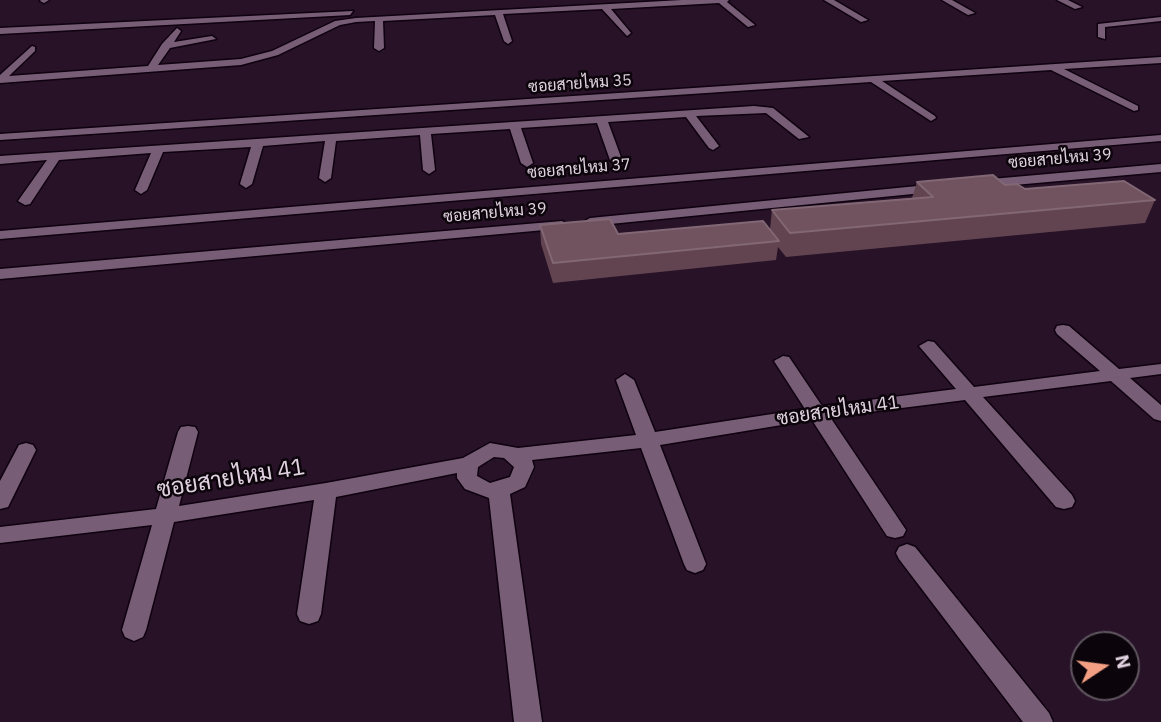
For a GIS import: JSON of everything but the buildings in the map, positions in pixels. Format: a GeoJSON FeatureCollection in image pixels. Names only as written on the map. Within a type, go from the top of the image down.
{"type":"FeatureCollection","features":[{"type":"Feature","properties":{"kind":"street"},"geometry":{"type":"LineString","coordinates":[[0,31],[603,3],[723,0],[751,24]]}},
{"type":"Feature","properties":{"kind":"street"},"geometry":{"type":"LineString","coordinates":[[828,0],[864,20]]}},
{"type":"Feature","properties":{"kind":"street"},"geometry":{"type":"LineString","coordinates":[[946,0],[971,13]]}},
{"type":"Feature","properties":{"kind":"street"},"geometry":{"type":"LineString","coordinates":[[1061,0],[1078,7]]}},
{"type":"Feature","properties":{"kind":"street"},"geometry":{"type":"LineString","coordinates":[[0,80],[149,71],[251,60],[275,53],[338,23],[603,3]]}},
{"type":"Feature","properties":{"kind":"street"},"geometry":{"type":"LineString","coordinates":[[603,3],[627,33]]}},
{"type":"Feature","properties":{"kind":"street"},"geometry":{"type":"LineString","coordinates":[[498,13],[508,41]]}},
{"type":"Feature","properties":{"kind":"street"},"geometry":{"type":"LineString","coordinates":[[379,19],[379,48]]}},
{"type":"Feature","properties":{"kind":"street"},"geometry":{"type":"LineString","coordinates":[[1102,37],[1101,26],[1161,19]]}},
{"type":"Feature","properties":{"kind":"street"},"geometry":{"type":"LineString","coordinates":[[149,71],[177,31]]}},
{"type":"Feature","properties":{"kind":"street"},"geometry":{"type":"LineString","coordinates":[[165,46],[212,40]]}},
{"type":"Feature","properties":{"kind":"street"},"geometry":{"type":"LineString","coordinates":[[0,80],[32,48]]}},
{"type":"Feature","properties":{"kind":"street","name":"ซอยสายไหม 35"},"geometry":{"type":"LineString","coordinates":[[0,137],[1161,60]]}},
{"type":"Feature","properties":{"kind":"street"},"geometry":{"type":"LineString","coordinates":[[1054,68],[1134,108]]}},
{"type":"Feature","properties":{"kind":"street"},"geometry":{"type":"LineString","coordinates":[[875,80],[931,118]]}},
{"type":"Feature","properties":{"kind":"street"},"geometry":{"type":"LineString","coordinates":[[0,160],[514,124],[769,110],[803,137]]}},
{"type":"Feature","properties":{"kind":"street"},"geometry":{"type":"LineString","coordinates":[[689,114],[713,146]]}},
{"type":"Feature","properties":{"kind":"street"},"geometry":{"type":"LineString","coordinates":[[315,138],[320,116]]}},
{"type":"Feature","properties":{"kind":"street"},"geometry":{"type":"LineString","coordinates":[[289,139],[294,117]]}},
{"type":"Feature","properties":{"kind":"street"},"geometry":{"type":"LineString","coordinates":[[602,120],[616,160]]}},
{"type":"Feature","properties":{"kind":"street"},"geometry":{"type":"LineString","coordinates":[[514,124],[527,163]]}},
{"type":"Feature","properties":{"kind":"street"},"geometry":{"type":"LineString","coordinates":[[425,130],[429,170]]}},
{"type":"Feature","properties":{"kind":"street"},"geometry":{"type":"LineString","coordinates":[[325,178],[331,137]]}},
{"type":"Feature","properties":{"kind":"street","name":"ซอยสายไหม 37"},"geometry":{"type":"LineString","coordinates":[[0,234],[1161,138]]}},
{"type":"Feature","properties":{"kind":"street"},"geometry":{"type":"LineString","coordinates":[[246,184],[258,142]]}},
{"type":"Feature","properties":{"kind":"street"},"geometry":{"type":"LineString","coordinates":[[141,190],[159,149]]}},
{"type":"Feature","properties":{"kind":"street"},"geometry":{"type":"LineString","coordinates":[[26,201],[55,157]]}},
{"type":"Feature","properties":{"kind":"street","name":"ซอยสายไหม 39"},"geometry":{"type":"LineString","coordinates":[[0,274],[501,231],[1161,168]]}},
{"type":"Feature","properties":{"kind":"street"},"geometry":{"type":"LineString","coordinates":[[1063,330],[1161,415]]}},
{"type":"Feature","properties":{"kind":"street"},"geometry":{"type":"LineString","coordinates":[[928,346],[1064,501]]}},
{"type":"Feature","properties":{"kind":"street"},"geometry":{"type":"LineString","coordinates":[[783,361],[895,530]]}},
{"type":"Feature","properties":{"kind":"street","name":"ซอยสายไหม 41"},"geometry":{"type":"LineString","coordinates":[[516,455],[649,440],[816,413],[1161,369]]}},
{"type":"Feature","properties":{"kind":"street"},"geometry":{"type":"LineString","coordinates":[[625,380],[695,564]]}},
{"type":"Feature","properties":{"kind":"street"},"geometry":{"type":"LineString","coordinates":[[134,630],[188,432]]}},
{"type":"Feature","properties":{"kind":"street"},"geometry":{"type":"LineString","coordinates":[[0,501],[26,450]]}},
{"type":"Feature","properties":{"kind":"street"},"geometry":{"type":"LineString","coordinates":[[490,450],[516,455],[524,467],[523,475],[509,487],[489,491],[472,484],[467,478],[468,464],[490,450]]}},
{"type":"Feature","properties":{"kind":"street","name":"ซอยสายไหม 41"},"geometry":{"type":"LineString","coordinates":[[0,535],[163,516],[326,491],[468,464]]}},
{"type":"Feature","properties":{"kind":"street"},"geometry":{"type":"LineString","coordinates":[[499,490],[528,722]]}},
{"type":"Feature","properties":{"kind":"street"},"geometry":{"type":"LineString","coordinates":[[309,614],[326,491]]}},
{"type":"Feature","properties":{"kind":"street"},"geometry":{"type":"LineString","coordinates":[[907,553],[1039,722]]}}]}
